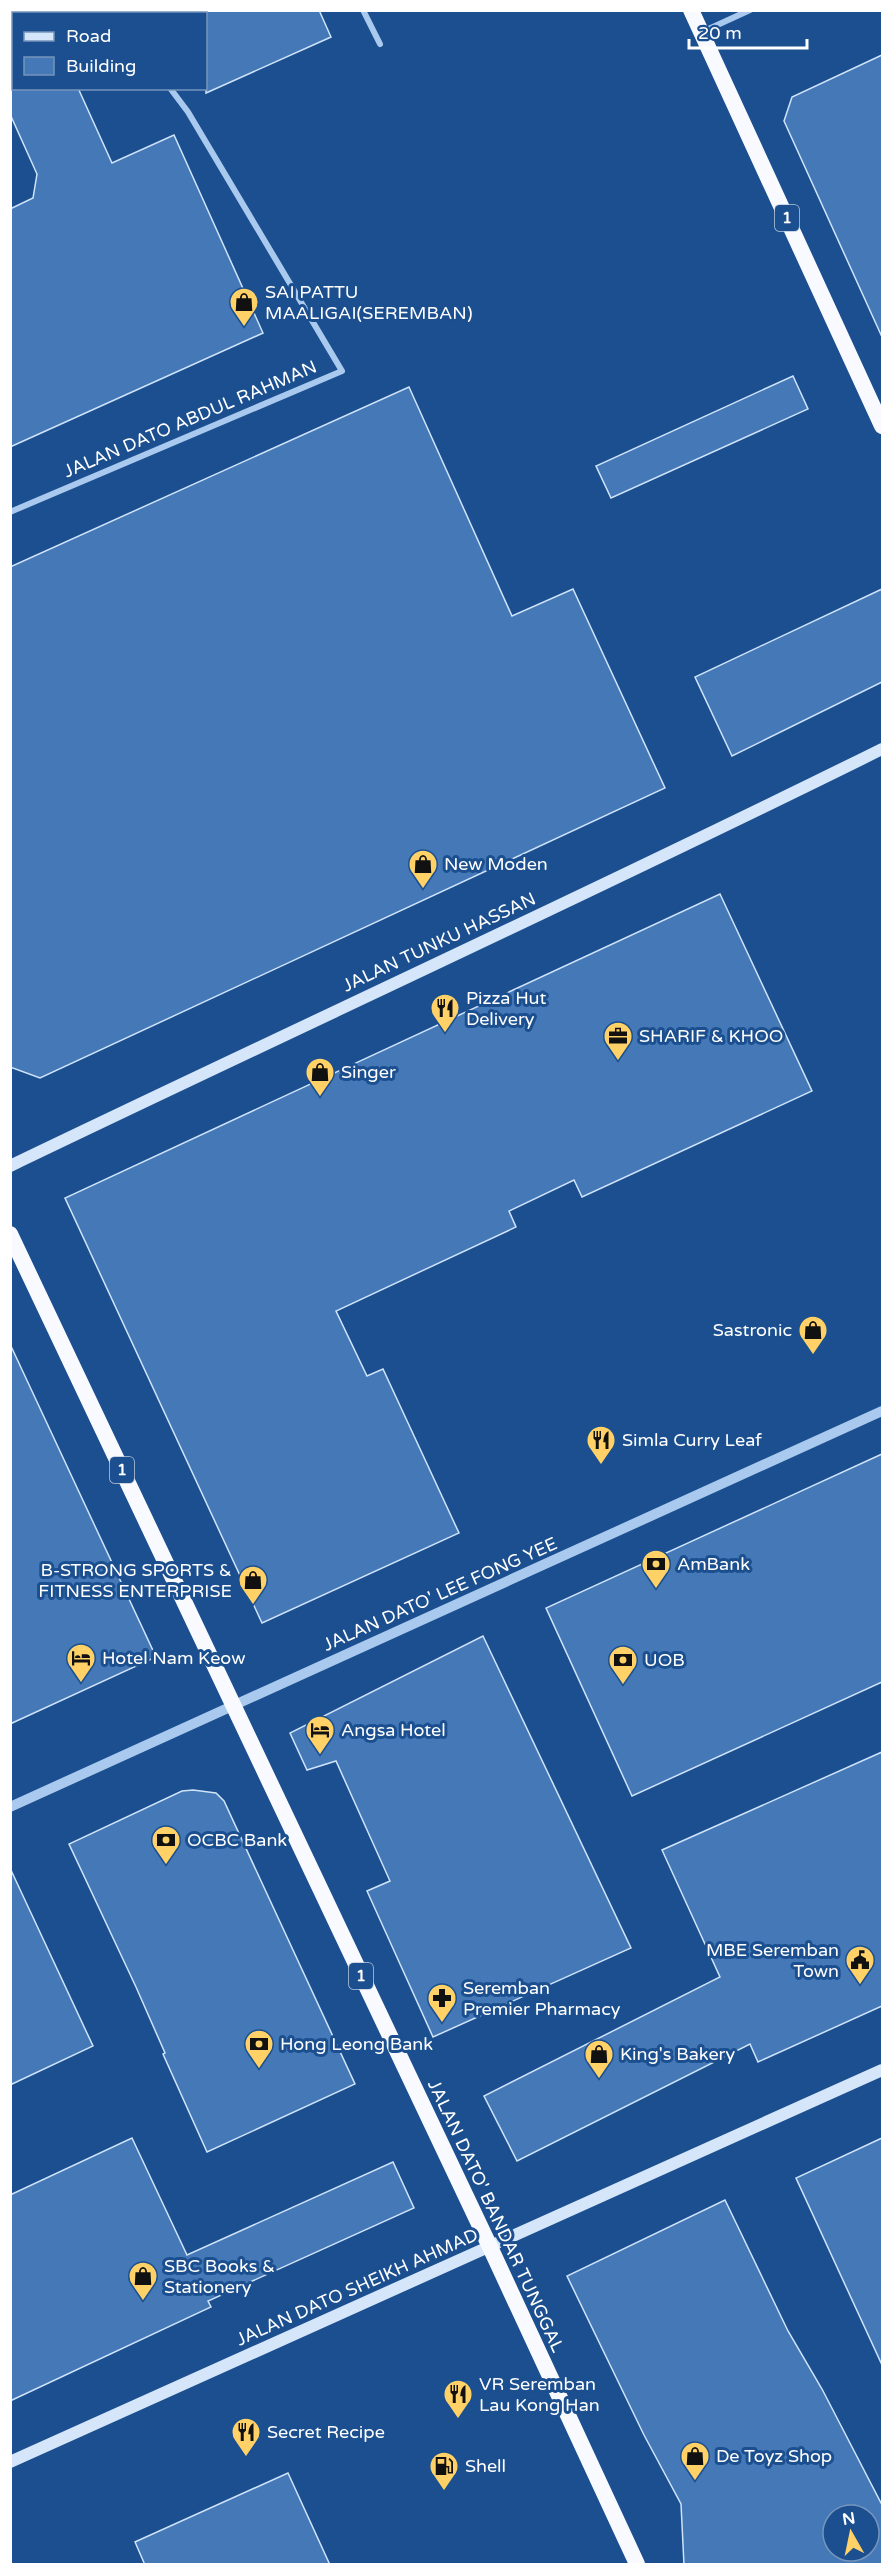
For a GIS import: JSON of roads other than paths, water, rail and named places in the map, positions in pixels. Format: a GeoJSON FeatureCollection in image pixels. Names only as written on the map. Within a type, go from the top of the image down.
{"type":"FeatureCollection","features":[{"type":"Feature","properties":{"kind":"highway","name":"1"},"geometry":{"type":"LineString","coordinates":[[691,10],[882,426]]}},
{"type":"Feature","properties":{"kind":"highway","name":"JALAN DATO' BANDAR TUNGGAL"},"geometry":{"type":"LineString","coordinates":[[10,1234],[490,2247],[638,2565]]}},
{"type":"Feature","properties":{"kind":"main road","name":"JALAN TUNKU HASSAN"},"geometry":{"type":"LineString","coordinates":[[10,1166],[731,824],[882,749]]}},
{"type":"Feature","properties":{"kind":"main road","name":"JALAN DATO SHEIKH AHMAD"},"geometry":{"type":"LineString","coordinates":[[10,2462],[882,2070]]}},
{"type":"Feature","properties":{"kind":"street"},"geometry":{"type":"LineString","coordinates":[[363,10],[380,44]]}},
{"type":"Feature","properties":{"kind":"street"},"geometry":{"type":"LineString","coordinates":[[701,32],[750,10]]}},
{"type":"Feature","properties":{"kind":"street","name":"JALAN DATO ABDUL RAHMAN"},"geometry":{"type":"LineString","coordinates":[[10,512],[342,371],[188,112],[172,90]]}},
{"type":"Feature","properties":{"kind":"street","name":"JALAN DATO' LEE FONG YEE"},"geometry":{"type":"LineString","coordinates":[[10,1807],[882,1411]]}},
{"type":"Feature","properties":{"kind":"place","name":"SAI PATTU MAALIGAI(SEREMBAN)"},"geometry":{"type":"Point","coordinates":[244,328]}},
{"type":"Feature","properties":{"kind":"place","name":"New Moden"},"geometry":{"type":"Point","coordinates":[423,890]}},
{"type":"Feature","properties":{"kind":"place","name":"Pizza Hut Delivery"},"geometry":{"type":"Point","coordinates":[445,1034]}},
{"type":"Feature","properties":{"kind":"place","name":"SHARIF & KHOO"},"geometry":{"type":"Point","coordinates":[618,1062]}},
{"type":"Feature","properties":{"kind":"place","name":"Singer"},"geometry":{"type":"Point","coordinates":[320,1098]}},
{"type":"Feature","properties":{"kind":"place","name":"Sastronic"},"geometry":{"type":"Point","coordinates":[813,1356]}},
{"type":"Feature","properties":{"kind":"place","name":"Simla Curry Leaf"},"geometry":{"type":"Point","coordinates":[601,1466]}},
{"type":"Feature","properties":{"kind":"place","name":"AmBank"},"geometry":{"type":"Point","coordinates":[656,1590]}},
{"type":"Feature","properties":{"kind":"place","name":"B-STRONG SPORTS & FITNESS ENTERPRISE"},"geometry":{"type":"Point","coordinates":[253,1606]}},
{"type":"Feature","properties":{"kind":"place","name":"Hotel Nam Keow"},"geometry":{"type":"Point","coordinates":[81,1684]}},
{"type":"Feature","properties":{"kind":"place","name":"UOB"},"geometry":{"type":"Point","coordinates":[623,1686]}},
{"type":"Feature","properties":{"kind":"place","name":"Angsa Hotel"},"geometry":{"type":"Point","coordinates":[320,1756]}},
{"type":"Feature","properties":{"kind":"place","name":"OCBC Bank"},"geometry":{"type":"Point","coordinates":[166,1866]}},
{"type":"Feature","properties":{"kind":"place","name":"MBE Seremban Town"},"geometry":{"type":"Point","coordinates":[860,1986]}},
{"type":"Feature","properties":{"kind":"place","name":"Seremban Premier Pharmacy"},"geometry":{"type":"Point","coordinates":[442,2024]}},
{"type":"Feature","properties":{"kind":"place","name":"Hong Leong Bank"},"geometry":{"type":"Point","coordinates":[259,2070]}},
{"type":"Feature","properties":{"kind":"place","name":"King's Bakery"},"geometry":{"type":"Point","coordinates":[599,2080]}},
{"type":"Feature","properties":{"kind":"place","name":"SBC Books & Stationery"},"geometry":{"type":"Point","coordinates":[143,2302]}},
{"type":"Feature","properties":{"kind":"place","name":"VR Seremban Lau Kong Han"},"geometry":{"type":"Point","coordinates":[458,2420]}},
{"type":"Feature","properties":{"kind":"place","name":"Secret Recipe"},"geometry":{"type":"Point","coordinates":[246,2458]}},
{"type":"Feature","properties":{"kind":"place","name":"De Toyz Shop"},"geometry":{"type":"Point","coordinates":[695,2482]}},
{"type":"Feature","properties":{"kind":"place","name":"Shell"},"geometry":{"type":"Point","coordinates":[444,2492]}}]}
